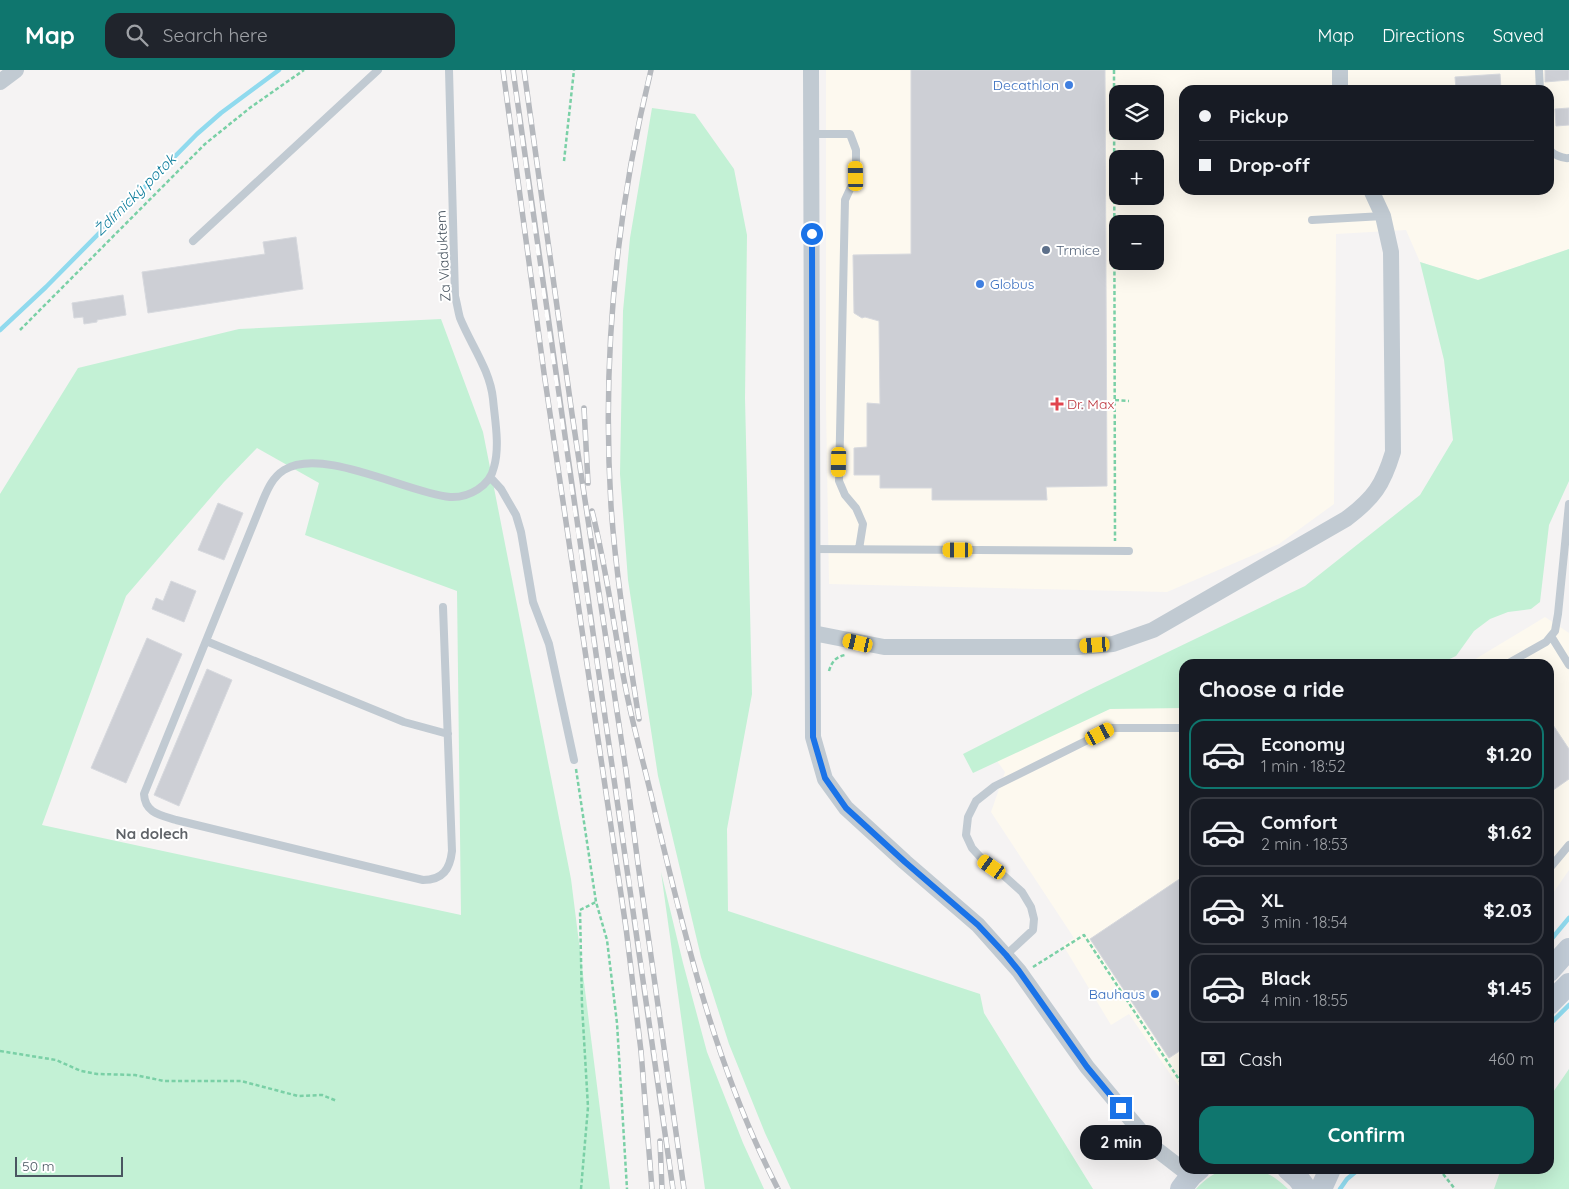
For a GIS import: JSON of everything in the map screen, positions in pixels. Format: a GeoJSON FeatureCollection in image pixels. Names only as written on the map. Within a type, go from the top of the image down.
{"type":"FeatureCollection","features":[{"type":"Feature","properties":{"kind":"main road"},"geometry":{"type":"LineString","coordinates":[[1554,966],[1569,949]]}},
{"type":"Feature","properties":{"kind":"main road"},"geometry":{"type":"LineString","coordinates":[[1554,999],[1569,984]]}},
{"type":"Feature","properties":{"kind":"main road"},"geometry":{"type":"LineString","coordinates":[[1294,1174],[1306,1189]]}},
{"type":"Feature","properties":{"kind":"main road"},"geometry":{"type":"LineString","coordinates":[[1321,1189],[1328,1174]]}},
{"type":"Feature","properties":{"kind":"street"},"geometry":{"type":"LineString","coordinates":[[0,82],[16,70]]}},
{"type":"Feature","properties":{"kind":"street"},"geometry":{"type":"LineString","coordinates":[[811,70],[814,549],[813,737],[825,778],[846,808],[978,925],[1006,955],[1087,1067],[1156,1149],[1179,1169]]}},
{"type":"Feature","properties":{"kind":"street"},"geometry":{"type":"LineString","coordinates":[[1340,70],[1340,85]]}},
{"type":"Feature","properties":{"kind":"street"},"geometry":{"type":"LineString","coordinates":[[813,633],[884,647],[1078,646],[1113,644],[1152,630],[1346,519],[1368,502],[1379,488],[1394,452],[1391,252],[1383,216],[1373,195]]}},
{"type":"Feature","properties":{"kind":"lane"},"geometry":{"type":"LineString","coordinates":[[193,240],[378,70]]}},
{"type":"Feature","properties":{"kind":"lane","name":"Za Viaduktem"},"geometry":{"type":"LineString","coordinates":[[449,70],[455,296],[460,317],[483,364],[492,391],[496,436],[494,468],[490,477]]}},
{"type":"Feature","properties":{"kind":"lane"},"geometry":{"type":"LineString","coordinates":[[1539,70],[1540,85]]}},
{"type":"Feature","properties":{"kind":"lane"},"geometry":{"type":"LineString","coordinates":[[812,134],[850,134],[856,150],[856,176],[844,200],[839,481],[845,495],[856,508],[863,524],[859,549]]}},
{"type":"Feature","properties":{"kind":"lane"},"geometry":{"type":"LineString","coordinates":[[1554,153],[1565,159],[1569,158]]}},
{"type":"Feature","properties":{"kind":"lane"},"geometry":{"type":"LineString","coordinates":[[1312,220],[1383,216]]}},
{"type":"Feature","properties":{"kind":"lane"},"geometry":{"type":"LineString","coordinates":[[443,607],[452,850],[451,862],[446,870],[433,880],[414,878],[176,820],[155,814],[148,809],[144,801],[144,794],[270,484],[286,468],[314,463],[351,469],[427,492],[451,497],[464,496],[475,491],[490,477],[502,489],[516,515],[521,532],[534,602],[549,644],[574,760]]}},
{"type":"Feature","properties":{"kind":"lane"},"geometry":{"type":"LineString","coordinates":[[1515,659],[1546,642],[1554,631],[1558,614],[1569,504]]}},
{"type":"Feature","properties":{"kind":"lane"},"geometry":{"type":"LineString","coordinates":[[814,549],[1130,551]]}},
{"type":"Feature","properties":{"kind":"lane"},"geometry":{"type":"LineString","coordinates":[[1551,636],[1569,665]]}},
{"type":"Feature","properties":{"kind":"lane"},"geometry":{"type":"LineString","coordinates":[[206,641],[404,722],[448,734]]}},
{"type":"Feature","properties":{"kind":"lane"},"geometry":{"type":"LineString","coordinates":[[1006,955],[1033,930],[1034,919],[1031,907],[1022,892],[1002,874],[982,860],[969,842],[966,835],[968,817],[976,801],[995,786],[1112,728],[1179,728]]}},
{"type":"Feature","properties":{"kind":"lane"},"geometry":{"type":"LineString","coordinates":[[1554,863],[1569,845]]}},
{"type":"Feature","properties":{"kind":"path"},"geometry":{"type":"LineString","coordinates":[[20,330],[205,144],[251,107],[304,70]]}},
{"type":"Feature","properties":{"kind":"path"},"geometry":{"type":"LineString","coordinates":[[564,162],[574,70]]}},
{"type":"Feature","properties":{"kind":"path"},"geometry":{"type":"LineString","coordinates":[[1114,70],[1115,150]]}},
{"type":"Feature","properties":{"kind":"path"},"geometry":{"type":"LineString","coordinates":[[1115,550],[1116,205]]}},
{"type":"Feature","properties":{"kind":"path"},"geometry":{"type":"LineString","coordinates":[[1115,400],[1129,401]]}},
{"type":"Feature","properties":{"kind":"path"},"geometry":{"type":"LineString","coordinates":[[827,677],[834,660],[838,657],[851,655]]}},
{"type":"Feature","properties":{"kind":"path"},"geometry":{"type":"LineString","coordinates":[[574,760],[596,902],[607,940],[617,1023],[627,1189]]}},
{"type":"Feature","properties":{"kind":"path"},"geometry":{"type":"LineString","coordinates":[[581,1189],[588,1106],[582,1005],[580,910],[596,902]]}},
{"type":"Feature","properties":{"kind":"path"},"geometry":{"type":"LineString","coordinates":[[1030,969],[1084,935],[1179,1079]]}},
{"type":"Feature","properties":{"kind":"path"},"geometry":{"type":"LineString","coordinates":[[0,1051],[56,1060],[81,1071],[97,1074],[135,1076],[164,1081],[241,1081],[298,1096],[322,1096],[337,1101]]}},
{"type":"Feature","properties":{"kind":"path"},"geometry":{"type":"LineString","coordinates":[[1443,1174],[1454,1189]]}},
{"type":"Feature","properties":{"kind":"shaded area"},"geometry":{"type":"Polygon","coordinates":[[[826,70],[1569,70],[1569,249],[1478,280],[1420,262],[1406,230],[1336,234],[1334,504],[1279,544],[1167,592],[829,584],[826,406],[826,70]]]}},
{"type":"Feature","properties":{"kind":"shaded area"},"geometry":{"type":"Polygon","coordinates":[[[1545,617],[1569,633],[1569,870],[1554,892],[1554,659],[1475,659],[1545,617]]]}},
{"type":"Feature","properties":{"kind":"shaded area"},"geometry":{"type":"Polygon","coordinates":[[[1110,708],[1179,708],[1179,1087],[1129,1014],[1111,1025],[1063,945],[1074,938],[991,812],[1005,772],[997,761],[1110,708]]]}},
{"type":"Feature","properties":{"kind":"green space"},"geometry":{"type":"Polygon","coordinates":[[[652,108],[695,114],[734,169],[747,235],[745,398],[752,694],[727,829],[728,911],[980,994],[984,1013],[1093,1189],[791,1189],[765,1133],[729,1044],[701,957],[658,776],[628,580],[620,474],[623,311],[630,238],[652,108]]]}},
{"type":"Feature","properties":{"kind":"green space"},"geometry":{"type":"Polygon","coordinates":[[[1569,249],[1569,481],[1549,525],[1540,602],[1531,609],[1508,612],[1490,619],[1474,631],[1456,656],[1450,659],[1179,659],[1179,708],[1110,709],[973,773],[963,754],[1089,690],[1305,586],[1420,495],[1453,440],[1444,360],[1420,262],[1478,280],[1569,249]]]}},
{"type":"Feature","properties":{"kind":"green space"},"geometry":{"type":"Polygon","coordinates":[[[441,319],[483,432],[571,879],[610,1189],[0,1189],[0,494],[78,368],[239,329],[441,319]],[[257,448],[224,482],[126,596],[42,825],[461,915],[457,591],[305,535],[319,483],[257,448]]]}},
{"type":"Feature","properties":{"kind":"green space"},"geometry":{"type":"Polygon","coordinates":[[[661,872],[707,1052],[743,1143],[764,1189],[705,1189],[661,872]]]}},
{"type":"Feature","properties":{"kind":"green space"},"geometry":{"type":"Polygon","coordinates":[[[1569,1069],[1569,1189],[1494,1189],[1499,1174],[1554,1174],[1554,1091],[1569,1069]]]}},
{"type":"Feature","properties":{"kind":"green space"},"geometry":{"type":"Polygon","coordinates":[[[1216,1174],[1268,1174],[1288,1189],[1196,1189],[1216,1174]]]}},
{"type":"Feature","properties":{"kind":"building","name":"Globus"},"geometry":{"type":"Polygon","coordinates":[[[911,70],[1105,70],[1107,486],[1046,487],[1047,500],[932,500],[932,488],[880,488],[880,475],[854,475],[854,448],[867,447],[867,403],[880,404],[879,321],[865,317],[862,318],[854,313],[853,255],[911,254],[911,70]]]}},
{"type":"Feature","properties":{"kind":"building"},"geometry":{"type":"Polygon","coordinates":[[[1545,70],[1569,70],[1569,80],[1545,82],[1545,70]]]}},
{"type":"Feature","properties":{"kind":"building"},"geometry":{"type":"Polygon","coordinates":[[[1500,74],[1501,85],[1456,85],[1455,77],[1500,74]]]}},
{"type":"Feature","properties":{"kind":"building"},"geometry":{"type":"Polygon","coordinates":[[[1569,108],[1569,125],[1556,126],[1555,109],[1569,108]]]}},
{"type":"Feature","properties":{"kind":"building"},"geometry":{"type":"Polygon","coordinates":[[[296,237],[303,289],[148,313],[142,272],[265,254],[263,242],[296,237]]]}},
{"type":"Feature","properties":{"kind":"building"},"geometry":{"type":"Polygon","coordinates":[[[123,295],[126,315],[84,324],[83,317],[74,318],[72,303],[123,295]]]}},
{"type":"Feature","properties":{"kind":"building"},"geometry":{"type":"Polygon","coordinates":[[[218,503],[243,513],[224,560],[198,550],[218,503]]]}},
{"type":"Feature","properties":{"kind":"building"},"geometry":{"type":"Polygon","coordinates":[[[171,581],[196,591],[184,622],[152,609],[156,598],[163,601],[171,581]]]}},
{"type":"Feature","properties":{"kind":"building"},"geometry":{"type":"Polygon","coordinates":[[[147,638],[182,654],[126,783],[91,768],[147,638]]]}},
{"type":"Feature","properties":{"kind":"building"},"geometry":{"type":"Polygon","coordinates":[[[207,669],[232,680],[179,806],[154,795],[207,669]]]}},
{"type":"Feature","properties":{"kind":"building"},"geometry":{"type":"Polygon","coordinates":[[[1554,726],[1569,749],[1569,779],[1554,790],[1554,726]]]}},
{"type":"Feature","properties":{"kind":"building","name":"Bauhaus"},"geometry":{"type":"Polygon","coordinates":[[[1179,879],[1179,1051],[1169,1058],[1090,939],[1179,879]]]}},
{"type":"Feature","properties":{"kind":"waterway","name":"Ždírnický potok"},"geometry":{"type":"LineString","coordinates":[[0,330],[46,287],[197,134],[221,113],[279,70]]}},
{"type":"Feature","properties":{"kind":"waterway"},"geometry":{"type":"LineString","coordinates":[[1554,936],[1569,918]]}},
{"type":"Feature","properties":{"kind":"waterway"},"geometry":{"type":"LineString","coordinates":[[1554,1020],[1569,1005]]}},
{"type":"Feature","properties":{"kind":"waterway"},"geometry":{"type":"LineString","coordinates":[[1340,1189],[1353,1174]]}},
{"type":"Feature","properties":{"kind":"railway"},"geometry":{"type":"LineString","coordinates":[[503,70],[544,373],[626,928],[641,1051],[652,1189]]}},
{"type":"Feature","properties":{"kind":"railway"},"geometry":{"type":"LineString","coordinates":[[513,70],[673,1189]]}},
{"type":"Feature","properties":{"kind":"railway"},"geometry":{"type":"LineString","coordinates":[[524,70],[572,414],[626,771],[684,1189]]}},
{"type":"Feature","properties":{"kind":"railway"},"geometry":{"type":"LineString","coordinates":[[639,719],[613,533],[609,451],[610,341],[614,286],[629,177],[651,70]]}},
{"type":"Feature","properties":{"kind":"railway"},"geometry":{"type":"LineString","coordinates":[[584,408],[588,483]]}},
{"type":"Feature","properties":{"kind":"railway"},"geometry":{"type":"LineString","coordinates":[[592,511],[602,555],[629,705],[691,956],[720,1051],[737,1098],[756,1144],[778,1189]]}},
{"type":"Feature","properties":{"kind":"railway"},"geometry":{"type":"LineString","coordinates":[[660,1141],[662,1189]]}},
{"type":"Feature","properties":{"kind":"place","name":"Decathlon"},"geometry":{"type":"Point","coordinates":[1069,85]}},
{"type":"Feature","properties":{"kind":"place","name":"Trmice"},"geometry":{"type":"Point","coordinates":[1046,250]}},
{"type":"Feature","properties":{"kind":"place","name":"Globus"},"geometry":{"type":"Point","coordinates":[980,284]}},
{"type":"Feature","properties":{"kind":"place","name":"Dr. Max"},"geometry":{"type":"Point","coordinates":[1057,404]}},
{"type":"Feature","properties":{"kind":"place","name":"Bauhaus"},"geometry":{"type":"Point","coordinates":[1155,994]}},
{"type":"Feature","properties":{"kind":"district","name":"Na dolech"},"geometry":{"type":"Point","coordinates":[152,834]}},
{"type":"Feature","properties":{"kind":"route"},"geometry":{"type":"LineString","coordinates":[[812,234],[813,737],[825,778],[846,808],[978,925],[1006,955],[1087,1067],[1121,1108]]}}]}
